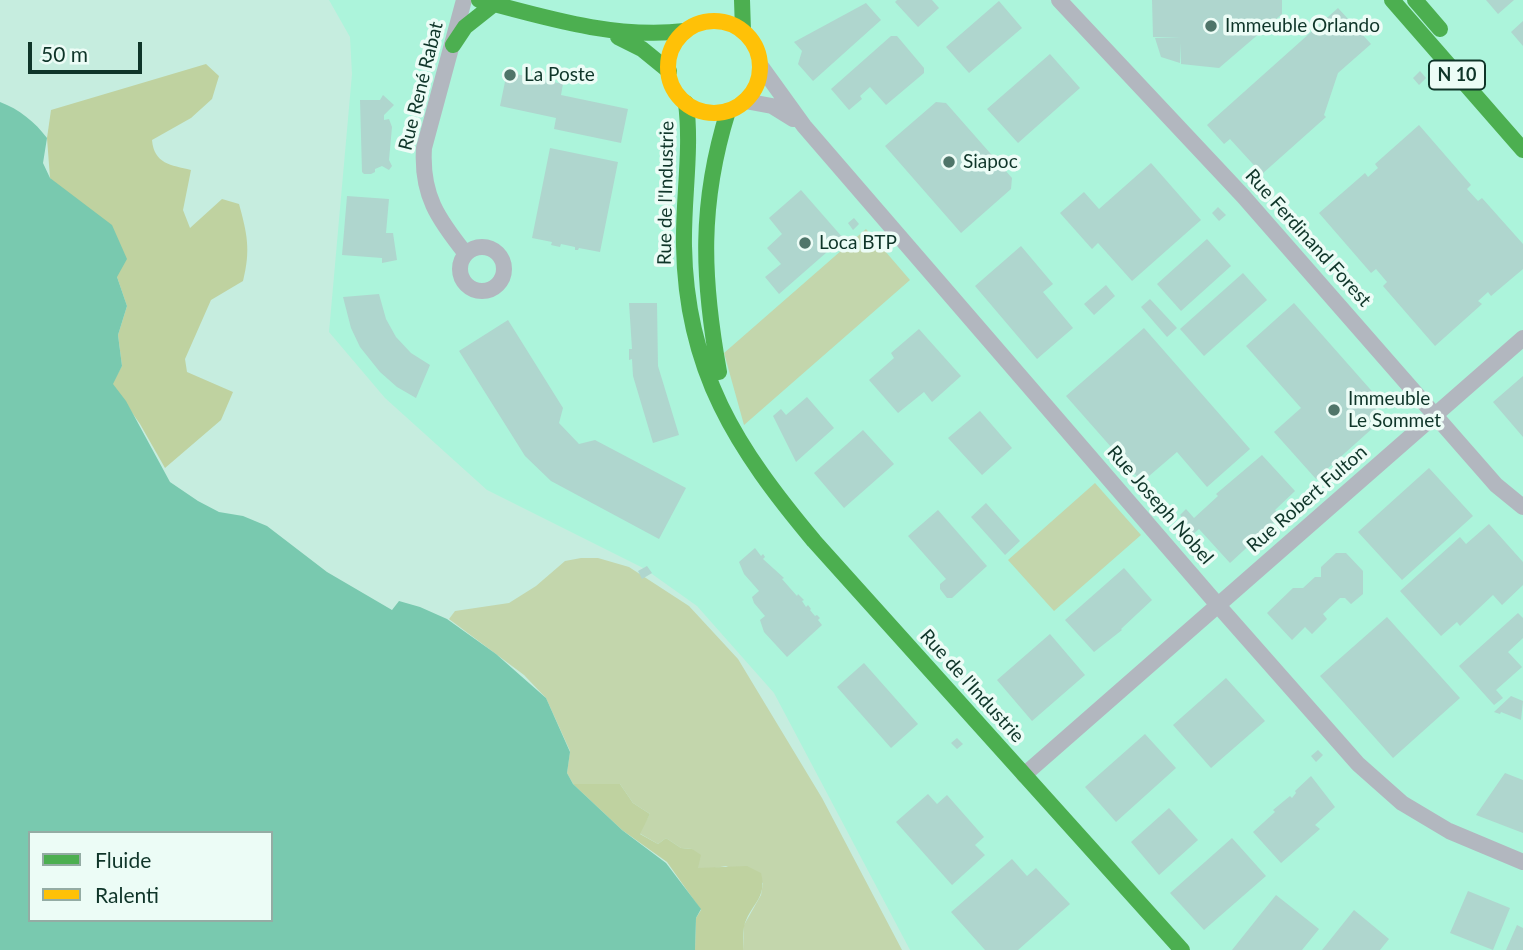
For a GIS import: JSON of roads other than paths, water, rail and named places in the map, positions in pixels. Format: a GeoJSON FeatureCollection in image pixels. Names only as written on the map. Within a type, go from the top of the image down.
{"type":"FeatureCollection","features":[{"type":"Feature","properties":{"kind":"main road"},"geometry":{"type":"LineString","coordinates":[[742,0],[743,31]]}},
{"type":"Feature","properties":{"kind":"main road","name":"N 10"},"geometry":{"type":"LineString","coordinates":[[1392,0],[1523,150]]}},
{"type":"Feature","properties":{"kind":"main road","name":"N 10"},"geometry":{"type":"LineString","coordinates":[[1415,0],[1448,39]]}},
{"type":"Feature","properties":{"kind":"main road"},"geometry":{"type":"LineString","coordinates":[[453,45],[465,27],[496,3],[603,30],[647,35],[685,32]]}},
{"type":"Feature","properties":{"kind":"main road"},"geometry":{"type":"LineString","coordinates":[[700,24],[708,6]]}},
{"type":"Feature","properties":{"kind":"main road"},"geometry":{"type":"LineString","coordinates":[[669,71],[671,52],[685,32],[700,24],[724,22],[743,31],[756,47],[760,65],[755,88],[745,101],[728,111]]}},
{"type":"Feature","properties":{"kind":"main road"},"geometry":{"type":"LineString","coordinates":[[603,30],[642,49],[669,71]]}},
{"type":"Feature","properties":{"kind":"main road","name":"Rue de l'Industrie"},"geometry":{"type":"LineString","coordinates":[[669,71],[674,89],[686,103],[703,112],[728,111],[710,172],[705,219],[705,285],[709,323],[720,376],[739,442]]}},
{"type":"Feature","properties":{"kind":"main road","name":"Rue de l'Industrie"},"geometry":{"type":"LineString","coordinates":[[686,103],[690,138],[684,214],[687,300],[693,332],[708,379],[739,442],[786,506],[1182,950]]}},
{"type":"Feature","properties":{"kind":"street","name":"Rue René Rabat"},"geometry":{"type":"LineString","coordinates":[[464,0],[424,148],[424,173],[434,211],[466,254]]}},
{"type":"Feature","properties":{"kind":"street","name":"Rue Ferdinand Forest"},"geometry":{"type":"LineString","coordinates":[[1059,0],[1243,196],[1496,485],[1523,507]]}},
{"type":"Feature","properties":{"kind":"street","name":"Rue Joseph Nobel"},"geometry":{"type":"LineString","coordinates":[[760,65],[804,126],[1358,764],[1402,803],[1449,831],[1523,862]]}},
{"type":"Feature","properties":{"kind":"street","name":"Rue Joseph Nobel"},"geometry":{"type":"LineString","coordinates":[[745,101],[780,109],[804,126]]}},
{"type":"Feature","properties":{"kind":"street","name":"Rue Robert Fulton"},"geometry":{"type":"LineString","coordinates":[[1024,775],[1523,338]]}},
{"type":"Feature","properties":{"kind":"place","name":"Immeuble Orlando"},"geometry":{"type":"Point","coordinates":[1211,26]}},
{"type":"Feature","properties":{"kind":"place","name":"La Poste"},"geometry":{"type":"Point","coordinates":[510,75]}},
{"type":"Feature","properties":{"kind":"place","name":"Siapoc"},"geometry":{"type":"Point","coordinates":[949,162]}},
{"type":"Feature","properties":{"kind":"place","name":"Loca BTP"},"geometry":{"type":"Point","coordinates":[805,243]}},
{"type":"Feature","properties":{"kind":"place","name":"Immeuble Le Sommet"},"geometry":{"type":"Point","coordinates":[1334,410]}}]}
